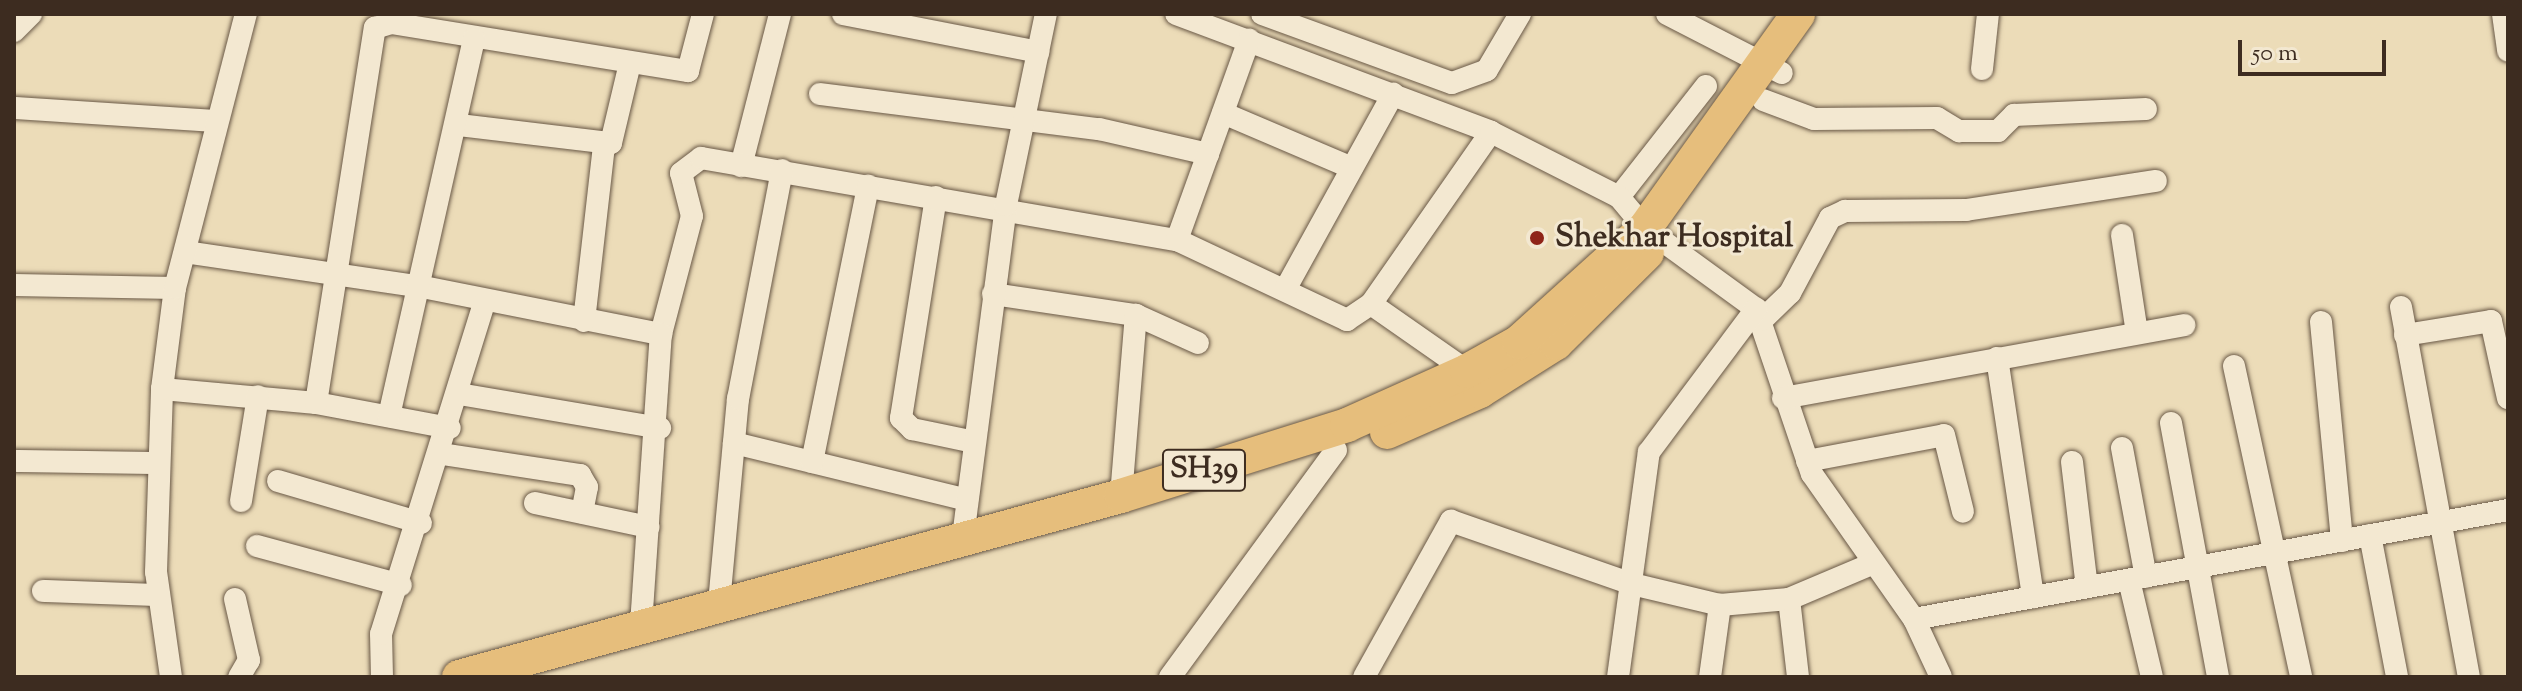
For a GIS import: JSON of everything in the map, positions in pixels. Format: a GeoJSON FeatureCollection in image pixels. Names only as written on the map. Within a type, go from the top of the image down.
{"type":"FeatureCollection","features":[{"type":"Feature","properties":{"kind":"main road","name":"SH39"},"geometry":{"type":"LineString","coordinates":[[1769,78],[1798,14]]}},
{"type":"Feature","properties":{"kind":"main road","name":"SH39"},"geometry":{"type":"LineString","coordinates":[[529,677],[1229,487],[1336,450],[1457,402],[1556,343],[1653,233],[1821,14]]}},
{"type":"Feature","properties":{"kind":"main road","name":"SH39"},"geometry":{"type":"LineString","coordinates":[[459,677],[719,603],[1121,496],[1347,425],[1467,371],[1519,342],[1653,233]]}},
{"type":"Feature","properties":{"kind":"street"},"geometry":{"type":"LineString","coordinates":[[14,31],[31,14]]}},
{"type":"Feature","properties":{"kind":"street"},"geometry":{"type":"LineString","coordinates":[[171,677],[159,595],[162,389],[175,288],[246,14]]}},
{"type":"Feature","properties":{"kind":"street"},"geometry":{"type":"LineString","coordinates":[[316,403],[340,276],[374,33],[385,24],[410,20],[474,39],[688,71],[703,14]]}},
{"type":"Feature","properties":{"kind":"street"},"geometry":{"type":"LineString","coordinates":[[741,166],[780,14]]}},
{"type":"Feature","properties":{"kind":"street"},"geometry":{"type":"LineString","coordinates":[[843,14],[1038,52]]}},
{"type":"Feature","properties":{"kind":"street"},"geometry":{"type":"LineString","coordinates":[[963,537],[1006,205],[1046,14]]}},
{"type":"Feature","properties":{"kind":"street"},"geometry":{"type":"LineString","coordinates":[[1176,14],[1491,132],[1619,197],[1653,233],[1759,314],[1783,398],[1807,461],[1872,564],[1914,619],[1941,677]]}},
{"type":"Feature","properties":{"kind":"street"},"geometry":{"type":"LineString","coordinates":[[1262,14],[1452,83],[1487,70],[1520,14]]}},
{"type":"Feature","properties":{"kind":"street"},"geometry":{"type":"LineString","coordinates":[[1982,69],[1988,14]]}},
{"type":"Feature","properties":{"kind":"street"},"geometry":{"type":"LineString","coordinates":[[2503,14],[2508,51]]}},
{"type":"Feature","properties":{"kind":"street"},"geometry":{"type":"LineString","coordinates":[[1680,17],[1769,78],[1814,119],[1937,118],[1959,131],[1998,131],[2014,115],[2146,109]]}},
{"type":"Feature","properties":{"kind":"street"},"geometry":{"type":"LineString","coordinates":[[389,416],[423,287],[459,125],[474,39]]}},
{"type":"Feature","properties":{"kind":"street"},"geometry":{"type":"LineString","coordinates":[[1177,240],[1249,40]]}},
{"type":"Feature","properties":{"kind":"street"},"geometry":{"type":"LineString","coordinates":[[584,321],[604,145],[616,135],[630,63]]}},
{"type":"Feature","properties":{"kind":"street"},"geometry":{"type":"LineString","coordinates":[[1619,197],[1706,86]]}},
{"type":"Feature","properties":{"kind":"street"},"geometry":{"type":"LineString","coordinates":[[820,94],[1024,122],[1208,154]]}},
{"type":"Feature","properties":{"kind":"street"},"geometry":{"type":"LineString","coordinates":[[1286,288],[1393,94]]}},
{"type":"Feature","properties":{"kind":"street"},"geometry":{"type":"LineString","coordinates":[[15,108],[216,121]]}},
{"type":"Feature","properties":{"kind":"street"},"geometry":{"type":"LineString","coordinates":[[1223,113],[1352,168]]}},
{"type":"Feature","properties":{"kind":"street"},"geometry":{"type":"LineString","coordinates":[[459,125],[604,145]]}},
{"type":"Feature","properties":{"kind":"street"},"geometry":{"type":"LineString","coordinates":[[641,625],[660,428],[661,334],[692,216],[684,164],[701,158],[782,170],[936,197],[1006,205],[1177,240],[1286,288],[1347,320],[1371,304],[1491,132]]}},
{"type":"Feature","properties":{"kind":"street"},"geometry":{"type":"LineString","coordinates":[[719,603],[734,443],[782,170]]}},
{"type":"Feature","properties":{"kind":"street"},"geometry":{"type":"LineString","coordinates":[[1618,677],[1649,452],[1759,314],[1790,293],[1830,218],[1845,211],[1966,210],[2156,181]]}},
{"type":"Feature","properties":{"kind":"street"},"geometry":{"type":"LineString","coordinates":[[812,462],[868,186]]}},
{"type":"Feature","properties":{"kind":"street"},"geometry":{"type":"LineString","coordinates":[[936,197],[901,418],[912,429],[974,442]]}},
{"type":"Feature","properties":{"kind":"street"},"geometry":{"type":"LineString","coordinates":[[2122,235],[2137,333]]}},
{"type":"Feature","properties":{"kind":"street"},"geometry":{"type":"LineString","coordinates":[[185,252],[423,287],[484,304],[661,334]]}},
{"type":"Feature","properties":{"kind":"street"},"geometry":{"type":"LineString","coordinates":[[14,285],[175,288]]}},
{"type":"Feature","properties":{"kind":"street"},"geometry":{"type":"LineString","coordinates":[[993,294],[1136,315],[1198,343]]}},
{"type":"Feature","properties":{"kind":"street"},"geometry":{"type":"LineString","coordinates":[[382,677],[378,645],[421,523],[484,304]]}},
{"type":"Feature","properties":{"kind":"street"},"geometry":{"type":"LineString","coordinates":[[1371,304],[1467,371]]}},
{"type":"Feature","properties":{"kind":"street"},"geometry":{"type":"LineString","coordinates":[[2401,307],[2435,524],[2469,677]]}},
{"type":"Feature","properties":{"kind":"street"},"geometry":{"type":"LineString","coordinates":[[1121,496],[1136,315]]}},
{"type":"Feature","properties":{"kind":"street"},"geometry":{"type":"LineString","coordinates":[[2405,335],[2491,321],[2508,398]]}},
{"type":"Feature","properties":{"kind":"street"},"geometry":{"type":"LineString","coordinates":[[2321,322],[2342,541]]}},
{"type":"Feature","properties":{"kind":"street"},"geometry":{"type":"LineString","coordinates":[[1783,398],[2184,325]]}},
{"type":"Feature","properties":{"kind":"street"},"geometry":{"type":"LineString","coordinates":[[1997,358],[2033,597]]}},
{"type":"Feature","properties":{"kind":"street"},"geometry":{"type":"LineString","coordinates":[[2234,366],[2272,554],[2301,677]]}},
{"type":"Feature","properties":{"kind":"street"},"geometry":{"type":"LineString","coordinates":[[162,389],[316,403],[450,428]]}},
{"type":"Feature","properties":{"kind":"street"},"geometry":{"type":"LineString","coordinates":[[459,394],[660,428]]}},
{"type":"Feature","properties":{"kind":"street"},"geometry":{"type":"LineString","coordinates":[[241,501],[258,396]]}},
{"type":"Feature","properties":{"kind":"street"},"geometry":{"type":"LineString","coordinates":[[2171,423],[2194,568],[2218,677]]}},
{"type":"Feature","properties":{"kind":"street"},"geometry":{"type":"LineString","coordinates":[[1807,461],[1944,435],[1963,512]]}},
{"type":"Feature","properties":{"kind":"street"},"geometry":{"type":"LineString","coordinates":[[734,443],[967,500]]}},
{"type":"Feature","properties":{"kind":"street"},"geometry":{"type":"LineString","coordinates":[[2122,448],[2152,677]]}},
{"type":"Feature","properties":{"kind":"street"},"geometry":{"type":"LineString","coordinates":[[1170,677],[1336,450]]}},
{"type":"Feature","properties":{"kind":"street"},"geometry":{"type":"LineString","coordinates":[[442,454],[580,475],[587,487],[582,513]]}},
{"type":"Feature","properties":{"kind":"street"},"geometry":{"type":"LineString","coordinates":[[14,461],[159,463]]}},
{"type":"Feature","properties":{"kind":"street"},"geometry":{"type":"LineString","coordinates":[[2072,462],[2087,587]]}},
{"type":"Feature","properties":{"kind":"street"},"geometry":{"type":"LineString","coordinates":[[278,481],[421,523]]}},
{"type":"Feature","properties":{"kind":"street"},"geometry":{"type":"LineString","coordinates":[[535,503],[649,527]]}},
{"type":"Feature","properties":{"kind":"street"},"geometry":{"type":"LineString","coordinates":[[1914,619],[2508,510]]}},
{"type":"Feature","properties":{"kind":"street"},"geometry":{"type":"LineString","coordinates":[[1364,677],[1451,521],[1632,584],[1720,605],[1789,599],[1872,564]]}},
{"type":"Feature","properties":{"kind":"street"},"geometry":{"type":"LineString","coordinates":[[2370,535],[2397,677]]}},
{"type":"Feature","properties":{"kind":"street"},"geometry":{"type":"LineString","coordinates":[[257,546],[401,585]]}},
{"type":"Feature","properties":{"kind":"street"},"geometry":{"type":"LineString","coordinates":[[43,591],[159,595]]}},
{"type":"Feature","properties":{"kind":"street"},"geometry":{"type":"LineString","coordinates":[[235,599],[249,660],[239,677]]}},
{"type":"Feature","properties":{"kind":"street"},"geometry":{"type":"LineString","coordinates":[[1789,599],[1798,677]]}},
{"type":"Feature","properties":{"kind":"street"},"geometry":{"type":"LineString","coordinates":[[1710,677],[1720,605]]}},
{"type":"Feature","properties":{"kind":"place","name":"Shekhar Hospital"},"geometry":{"type":"Point","coordinates":[1537,238]}}]}
